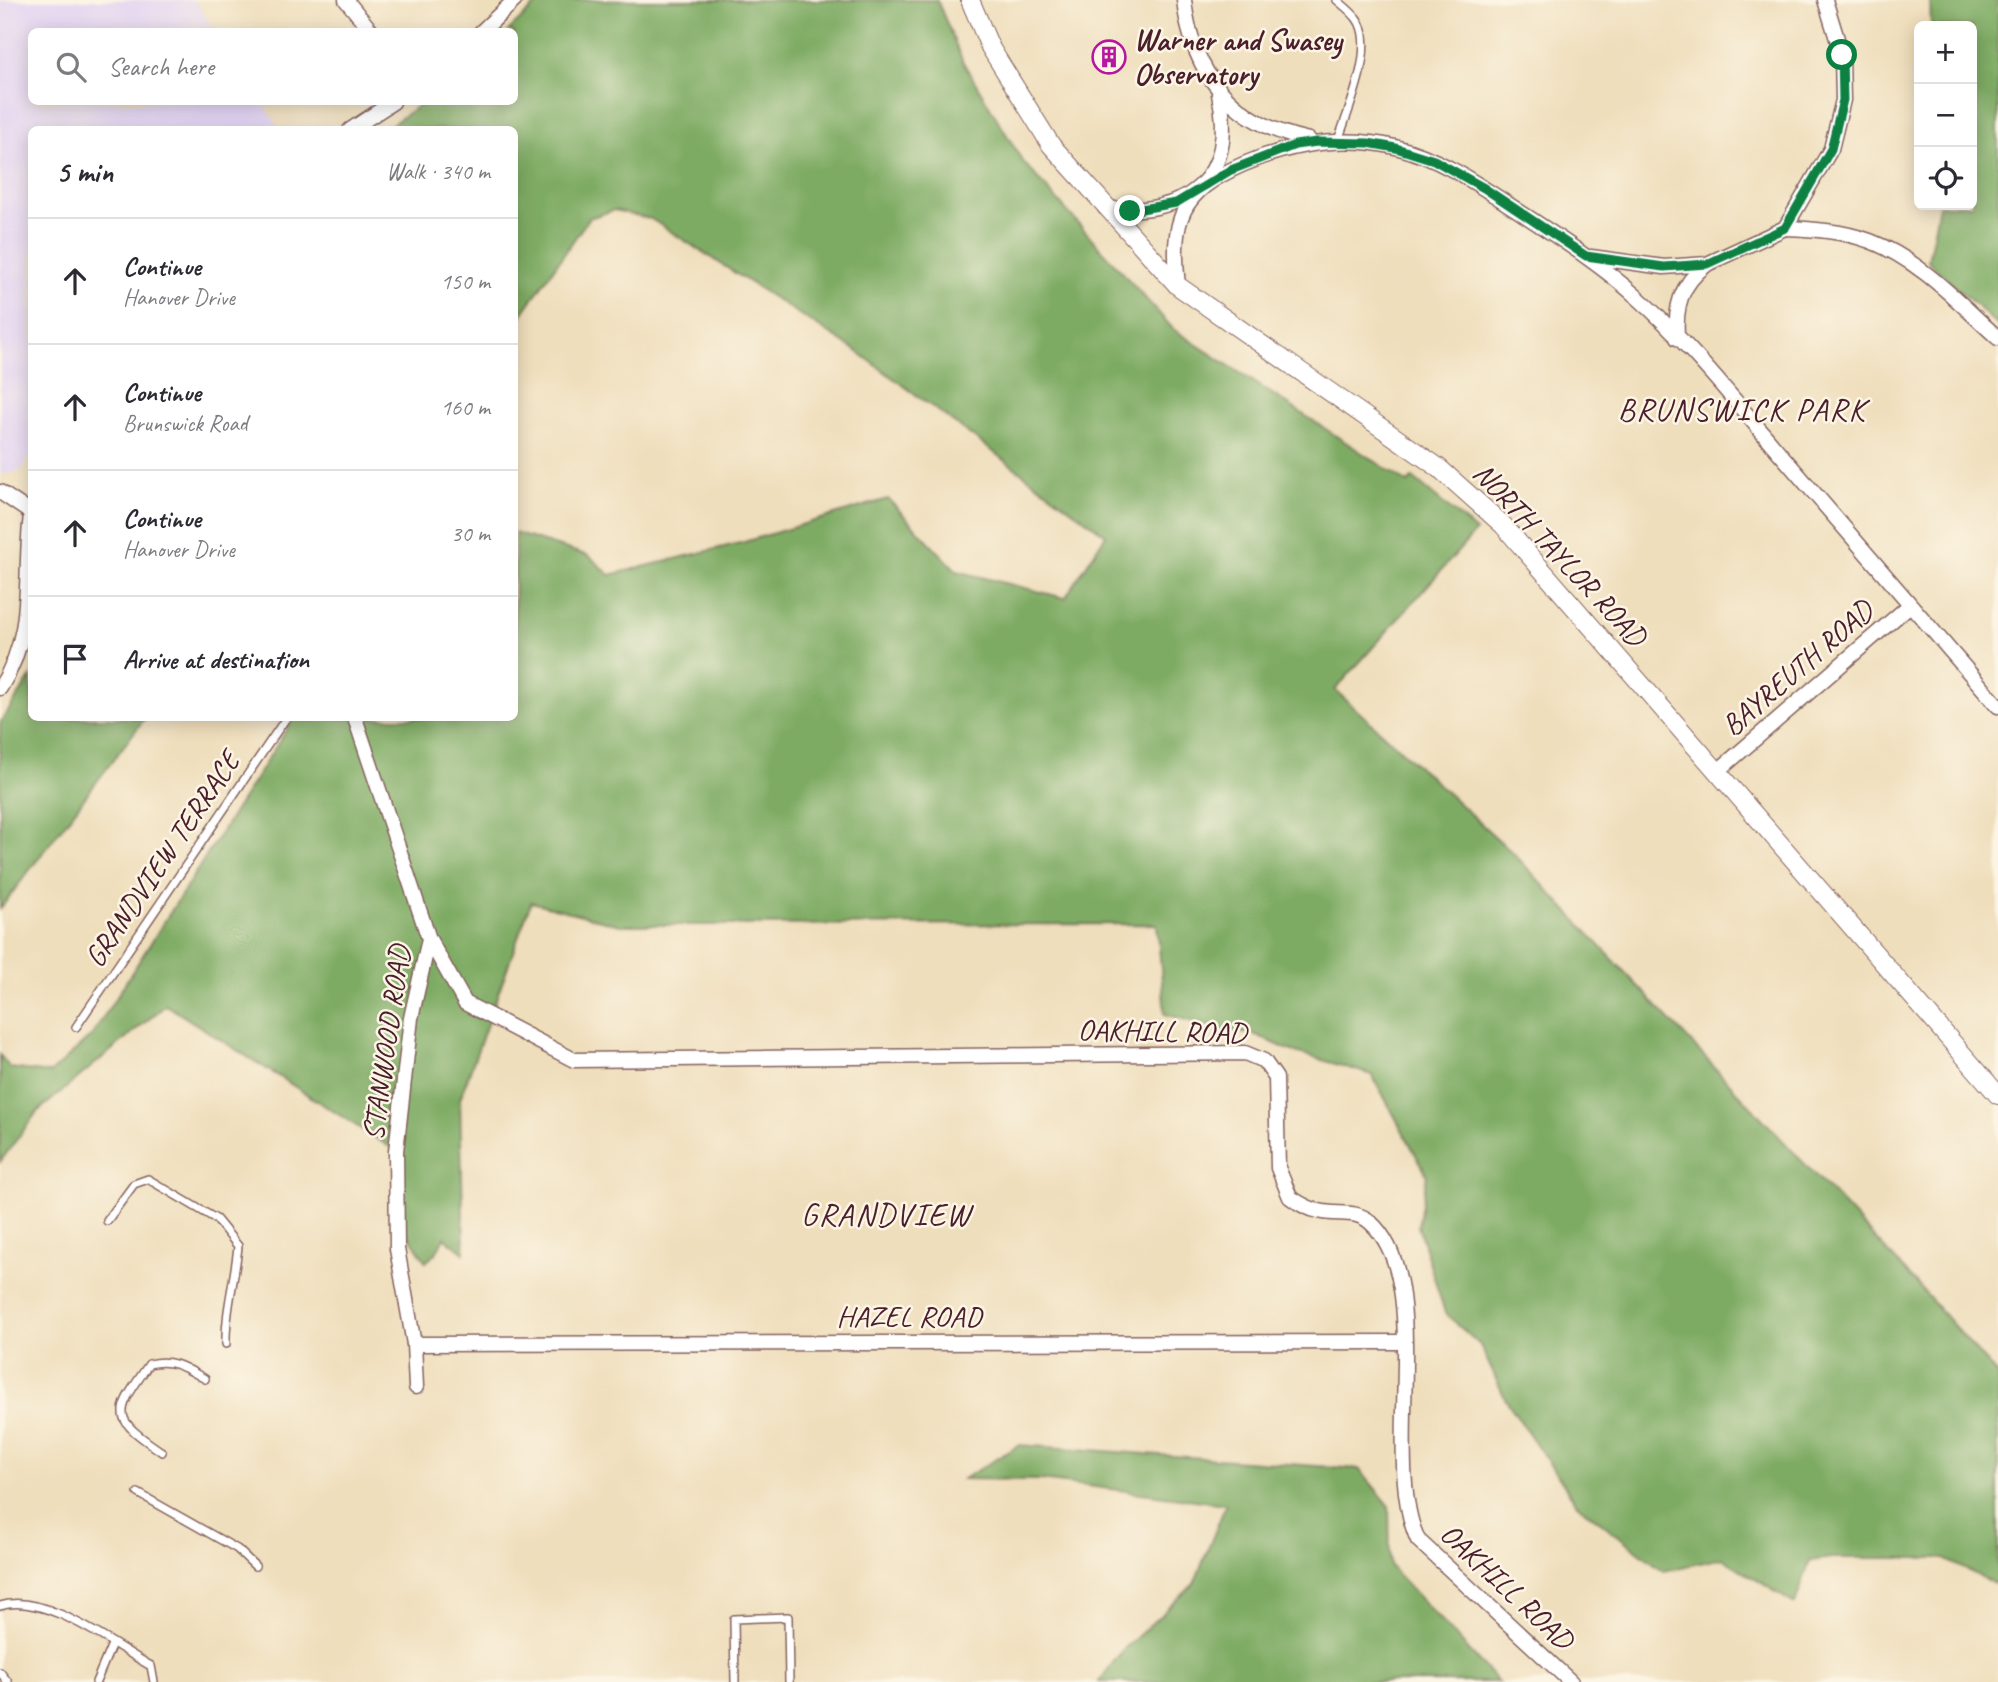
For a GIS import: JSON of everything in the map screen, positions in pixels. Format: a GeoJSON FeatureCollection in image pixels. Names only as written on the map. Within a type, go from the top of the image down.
{"type":"FeatureCollection","features":[{"type":"Feature","properties":{"kind":"street"},"geometry":{"type":"LineString","coordinates":[[346,0],[369,28]]}},
{"type":"Feature","properties":{"kind":"street"},"geometry":{"type":"LineString","coordinates":[[485,28],[515,0]]}},
{"type":"Feature","properties":{"kind":"street","name":"NORTH TAYLOR ROAD"},"geometry":{"type":"LineString","coordinates":[[970,0],[990,47],[1051,145],[1104,208],[1178,286],[1284,362],[1359,410],[1468,492],[1550,575],[1998,1095]]}},
{"type":"Feature","properties":{"kind":"street"},"geometry":{"type":"LineString","coordinates":[[1178,286],[1174,241],[1178,222],[1216,165],[1223,142],[1224,117],[1219,94],[1199,62],[1190,38],[1184,0]]}},
{"type":"Feature","properties":{"kind":"street"},"geometry":{"type":"LineString","coordinates":[[1785,228],[1831,149],[1843,100],[1842,55],[1825,0]]}},
{"type":"Feature","properties":{"kind":"street"},"geometry":{"type":"LineString","coordinates":[[1219,94],[1270,127],[1317,142]]}},
{"type":"Feature","properties":{"kind":"street"},"geometry":{"type":"LineString","coordinates":[[356,126],[388,105]]}},
{"type":"Feature","properties":{"kind":"street"},"geometry":{"type":"LineString","coordinates":[[1104,208],[1136,212],[1157,209],[1176,203],[1231,170],[1272,152],[1317,142],[1396,148],[1434,160],[1484,188],[1586,256],[1639,298],[1677,338],[1998,706]]}},
{"type":"Feature","properties":{"kind":"street"},"geometry":{"type":"LineString","coordinates":[[1677,338],[1675,315],[1679,297],[1691,277],[1707,264],[1785,228],[1841,234],[1891,251],[1919,269],[1998,338]]}},
{"type":"Feature","properties":{"kind":"street"},"geometry":{"type":"LineString","coordinates":[[1586,256],[1664,267],[1707,264]]}},
{"type":"Feature","properties":{"kind":"street"},"geometry":{"type":"LineString","coordinates":[[0,492],[28,511]]}},
{"type":"Feature","properties":{"kind":"street","name":"BAYREUTH ROAD"},"geometry":{"type":"LineString","coordinates":[[1718,771],[1910,605]]}},
{"type":"Feature","properties":{"kind":"street"},"geometry":{"type":"LineString","coordinates":[[0,688],[10,673],[27,635],[28,612]]}},
{"type":"Feature","properties":{"kind":"street","name":"STANWOOD ROAD"},"geometry":{"type":"LineString","coordinates":[[356,721],[429,939],[411,1018],[396,1151],[397,1249],[414,1344],[416,1387]]}},
{"type":"Feature","properties":{"kind":"street","name":"OAKHILL ROAD"},"geometry":{"type":"LineString","coordinates":[[429,939],[465,1003],[574,1059],[1245,1053],[1264,1061],[1276,1078],[1278,1168],[1290,1197],[1322,1212],[1364,1217],[1383,1237],[1403,1297],[1409,1521],[1419,1540],[1572,1682]]}},
{"type":"Feature","properties":{"kind":"street","name":"HAZEL ROAD"},"geometry":{"type":"LineString","coordinates":[[414,1344],[1404,1342]]}},
{"type":"Feature","properties":{"kind":"lane"},"geometry":{"type":"LineString","coordinates":[[1337,0],[1357,19],[1363,31],[1363,44],[1361,69],[1337,142]]}},
{"type":"Feature","properties":{"kind":"lane","name":"GRANDVIEW TERRACE"},"geometry":{"type":"LineString","coordinates":[[76,1027],[284,721]]}},
{"type":"Feature","properties":{"kind":"lane"},"geometry":{"type":"LineString","coordinates":[[107,1222],[134,1184],[148,1179],[216,1219],[238,1247],[234,1281],[225,1317],[226,1344]]}},
{"type":"Feature","properties":{"kind":"lane"},"geometry":{"type":"LineString","coordinates":[[162,1452],[130,1430],[121,1415],[123,1402],[149,1364],[164,1360],[182,1365],[205,1379]]}},
{"type":"Feature","properties":{"kind":"lane"},"geometry":{"type":"LineString","coordinates":[[138,1493],[237,1549],[255,1566]]}},
{"type":"Feature","properties":{"kind":"lane"},"geometry":{"type":"LineString","coordinates":[[0,1606],[11,1602],[42,1605],[151,1666],[154,1682]]}},
{"type":"Feature","properties":{"kind":"lane"},"geometry":{"type":"LineString","coordinates":[[735,1682],[733,1619],[788,1617],[789,1682]]}},
{"type":"Feature","properties":{"kind":"lane"},"geometry":{"type":"LineString","coordinates":[[96,1682],[112,1644]]}},
{"type":"Feature","properties":{"kind":"lane"},"geometry":{"type":"LineString","coordinates":[[0,1672],[8,1682]]}},
{"type":"Feature","properties":{"kind":"shaded area"},"geometry":{"type":"Polygon","coordinates":[[[0,0],[194,0],[213,28],[28,28],[28,105],[264,105],[278,126],[28,126],[28,459],[22,470],[0,474],[0,0]]]}},
{"type":"Feature","properties":{"kind":"green space"},"geometry":{"type":"Polygon","coordinates":[[[541,0],[937,0],[963,62],[1023,162],[1173,329],[1408,483],[1413,478],[1476,531],[1335,690],[1514,854],[1909,1275],[1998,1376],[1998,1585],[1942,1558],[1831,1558],[1810,1561],[1795,1604],[1722,1558],[1664,1571],[1577,1504],[1506,1400],[1480,1345],[1445,1313],[1418,1226],[1427,1175],[1372,1075],[1289,1050],[1254,1034],[1226,1031],[1165,1014],[1157,924],[620,925],[531,902],[460,1099],[464,1253],[444,1237],[436,1253],[426,1262],[406,1231],[396,1151],[166,1005],[37,1112],[0,1162],[0,1055],[10,1068],[51,1073],[92,1035],[292,721],[518,721],[518,534],[589,556],[610,575],[744,542],[888,499],[957,571],[1065,598],[1106,535],[858,352],[651,219],[614,210],[589,218],[518,320],[518,126],[389,126],[420,105],[518,105],[518,28],[511,28],[541,0]]]}},
{"type":"Feature","properties":{"kind":"green space"},"geometry":{"type":"Polygon","coordinates":[[[1930,0],[1998,0],[1998,326],[1928,261],[1938,210],[1977,210],[1977,21],[1931,21],[1930,0]]]}},
{"type":"Feature","properties":{"kind":"green space"},"geometry":{"type":"Polygon","coordinates":[[[28,681],[28,721],[143,721],[0,909],[0,723],[28,681]]]}},
{"type":"Feature","properties":{"kind":"green space"},"geometry":{"type":"Polygon","coordinates":[[[1019,1445],[1359,1469],[1389,1505],[1390,1566],[1498,1682],[1099,1682],[1121,1652],[1194,1584],[1226,1504],[1041,1480],[963,1479],[1019,1445]]]}},
{"type":"Feature","properties":{"kind":"place","name":"Warner and Swasey Observatory"},"geometry":{"type":"Point","coordinates":[1109,57]}},
{"type":"Feature","properties":{"kind":"district","name":"BRUNSWICK PARK"},"geometry":{"type":"Point","coordinates":[1742,409]}},
{"type":"Feature","properties":{"kind":"district","name":"GRANDVIEW"},"geometry":{"type":"Point","coordinates":[886,1214]}},
{"type":"Feature","properties":{"kind":"route"},"geometry":{"type":"LineString","coordinates":[[1130,211],[1157,209],[1176,203],[1231,170],[1295,145],[1317,142],[1368,143],[1396,148],[1434,160],[1484,188],[1586,256],[1664,267],[1707,264],[1785,228],[1816,180],[1831,149],[1843,100],[1842,55]]}}]}
